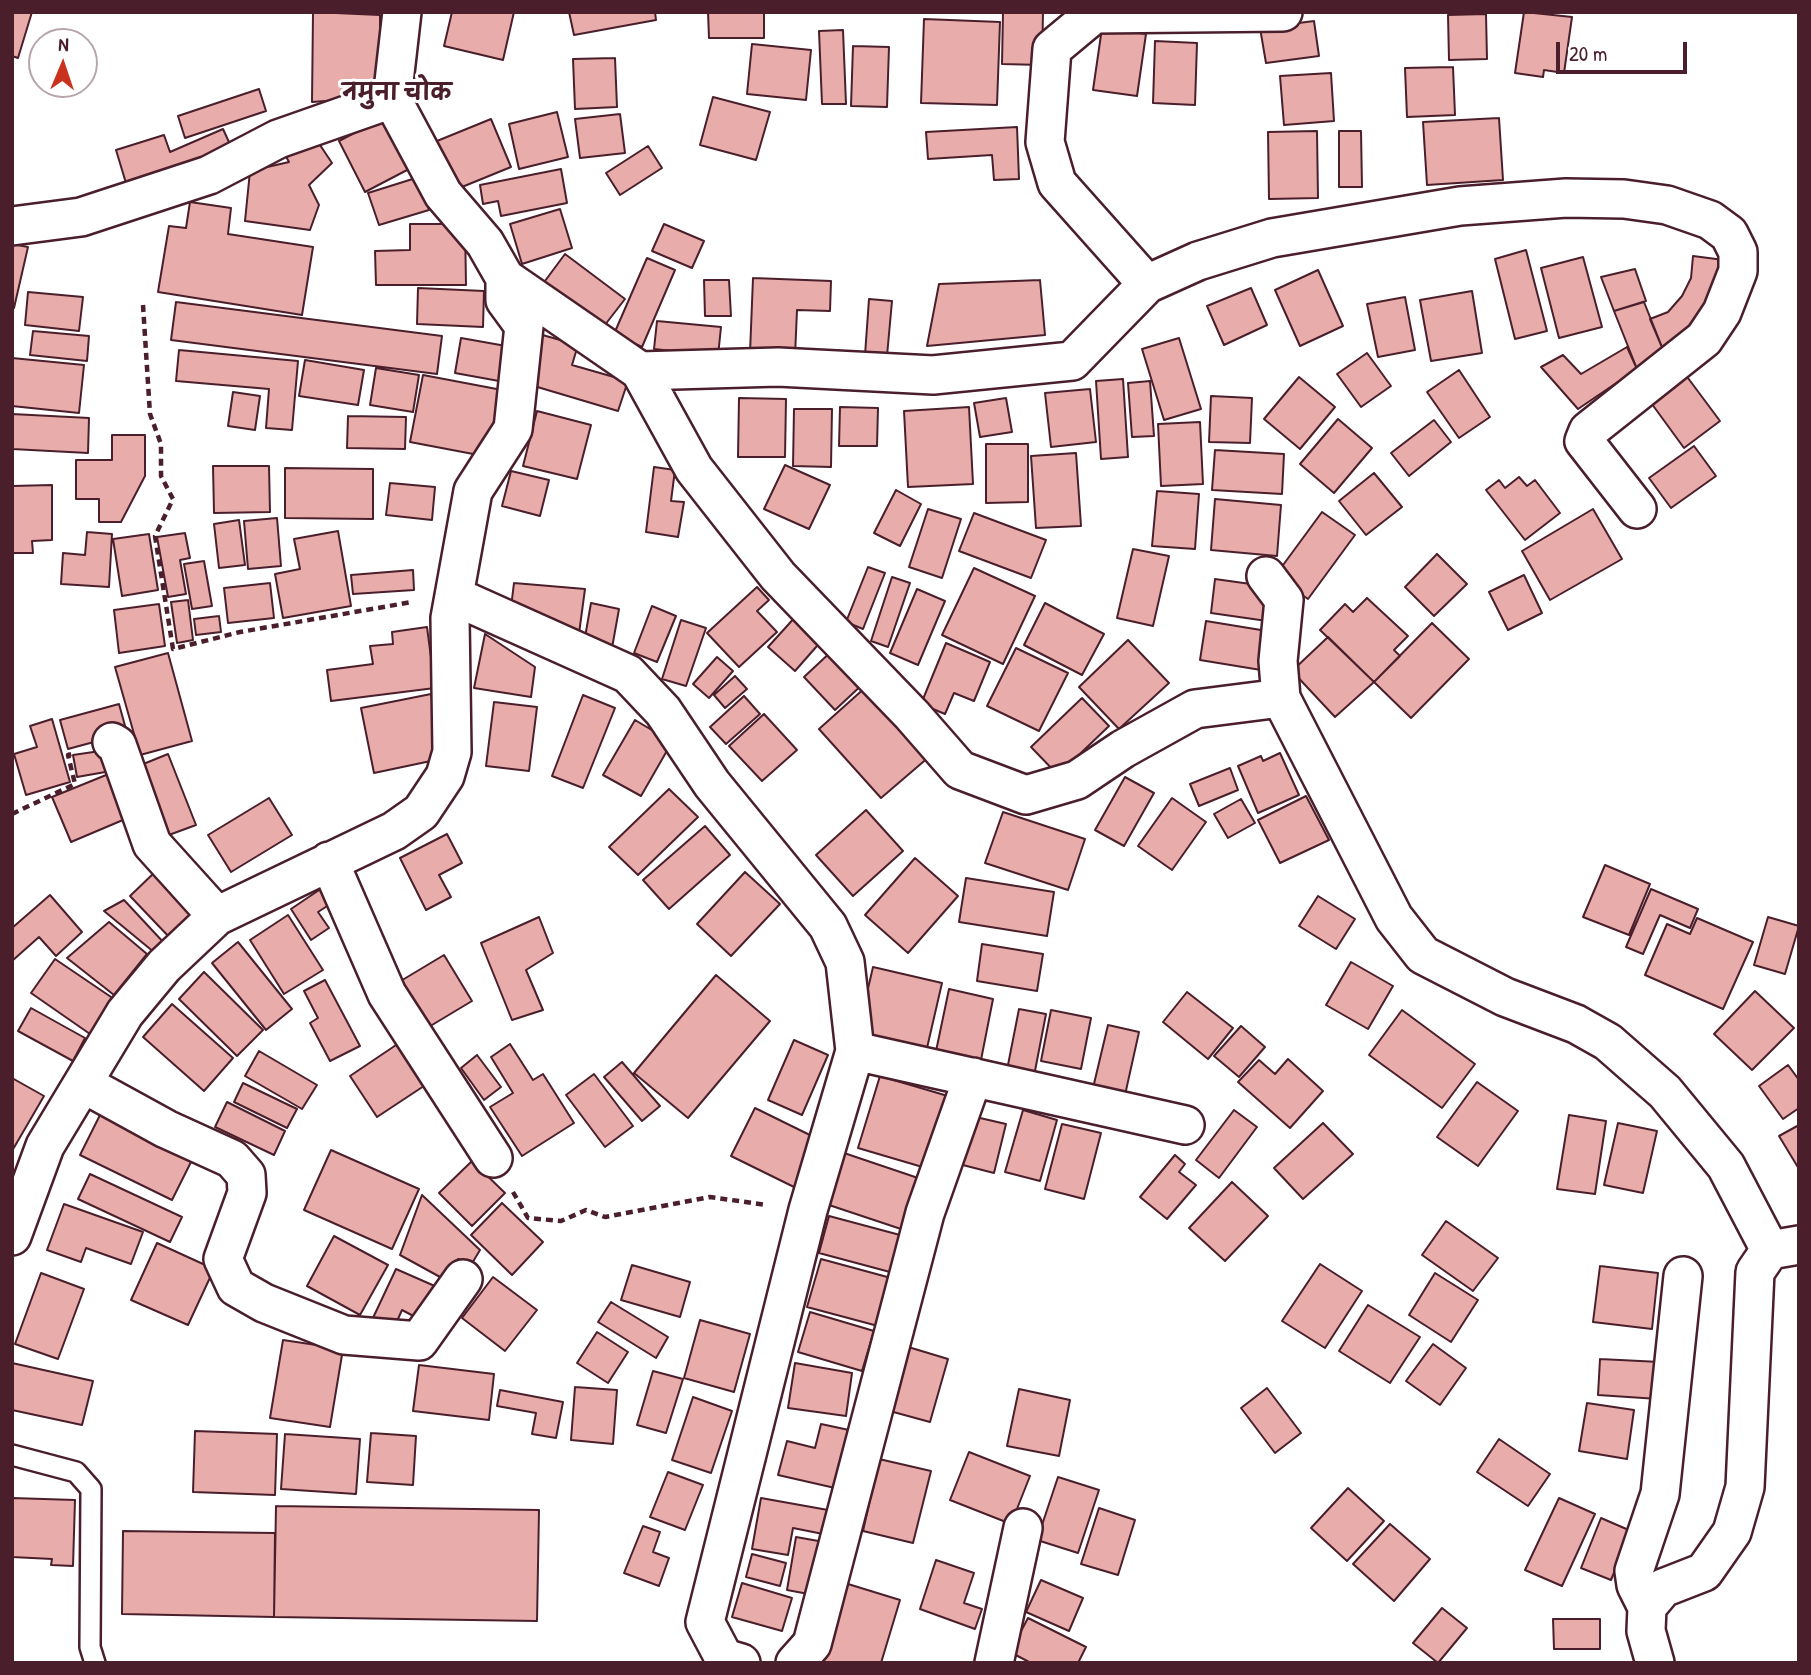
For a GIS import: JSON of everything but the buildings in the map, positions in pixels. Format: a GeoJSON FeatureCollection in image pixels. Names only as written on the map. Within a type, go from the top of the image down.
{"type":"FeatureCollection","features":[{"type":"Feature","properties":{"kind":"street"},"geometry":{"type":"LineString","coordinates":[[402,12],[392,99],[443,194],[485,243],[505,278],[640,371],[694,469],[778,576],[912,715],[960,770],[1026,794],[1077,780],[1123,749],[1195,709],[1281,698]]}},
{"type":"Feature","properties":{"kind":"street"},"geometry":{"type":"LineString","coordinates":[[1147,284],[1057,183],[1045,142],[1052,49],[1094,14],[1283,12]]}},
{"type":"Feature","properties":{"kind":"street"},"geometry":{"type":"LineString","coordinates":[[12,226],[81,217],[209,175],[278,139],[392,99]]}},
{"type":"Feature","properties":{"kind":"street"},"geometry":{"type":"LineString","coordinates":[[640,371],[778,367],[933,375],[1072,361],[1147,284],[1198,261],[1272,238],[1460,206],[1566,198],[1667,205],[1710,220],[1729,233],[1738,252],[1735,279],[1722,312],[1704,339],[1588,430],[1584,441],[1637,509]]}},
{"type":"Feature","properties":{"kind":"street"},"geometry":{"type":"LineString","coordinates":[[12,1236],[45,1146],[125,1013],[164,966],[217,916],[394,831],[421,812],[445,776],[452,752],[450,618],[473,491],[513,429],[524,326],[505,300],[505,278]]}},
{"type":"Feature","properties":{"kind":"street"},"geometry":{"type":"LineString","coordinates":[[1266,576],[1284,600],[1278,662],[1281,698],[1394,918],[1423,955],[1505,997],[1576,1024],[1608,1042],[1665,1092],[1726,1166],[1784,1248],[1755,1272],[1745,1487],[1732,1532],[1704,1572],[1663,1588],[1647,1607]]}},
{"type":"Feature","properties":{"kind":"street"},"geometry":{"type":"LineString","coordinates":[[454,596],[628,674],[663,711],[712,783],[828,926],[845,962],[855,1051],[808,1210],[705,1622],[724,1658],[741,1663]]}},
{"type":"Feature","properties":{"kind":"street"},"geometry":{"type":"LineString","coordinates":[[112,742],[117,745],[129,787],[152,844],[217,916]]}},
{"type":"Feature","properties":{"kind":"street"},"geometry":{"type":"LineString","coordinates":[[329,861],[387,994],[493,1158]]}},
{"type":"Feature","properties":{"kind":"street"},"geometry":{"type":"LineString","coordinates":[[855,1051],[1185,1125]]}},
{"type":"Feature","properties":{"kind":"street"},"geometry":{"type":"LineString","coordinates":[[795,1663],[812,1644],[925,1213],[973,1077]]}},
{"type":"Feature","properties":{"kind":"street"},"geometry":{"type":"LineString","coordinates":[[83,1084],[166,1129],[232,1159],[246,1175],[247,1193],[223,1259],[236,1287],[264,1304],[344,1335],[419,1341],[463,1279]]}},
{"type":"Feature","properties":{"kind":"street"},"geometry":{"type":"LineString","coordinates":[[1655,1663],[1646,1631],[1647,1607],[1636,1585],[1634,1571],[1660,1494],[1683,1276]]}},
{"type":"Feature","properties":{"kind":"street"},"geometry":{"type":"LineString","coordinates":[[993,1663],[1023,1528]]}},
{"type":"Feature","properties":{"kind":"lane"},"geometry":{"type":"LineString","coordinates":[[12,1455],[76,1472],[91,1489],[90,1647],[95,1663]]}},
{"type":"Feature","properties":{"kind":"path"},"geometry":{"type":"LineString","coordinates":[[143,305],[150,414],[161,444],[161,475],[173,499],[155,536],[173,649],[240,632],[454,596]]}},
{"type":"Feature","properties":{"kind":"path"},"geometry":{"type":"LineString","coordinates":[[12,814],[75,785],[68,755],[112,742]]}},
{"type":"Feature","properties":{"kind":"path"},"geometry":{"type":"LineString","coordinates":[[493,1158],[528,1218],[561,1220],[586,1210],[605,1217],[710,1197],[808,1210]]}},
{"type":"Feature","properties":{"kind":"district","name":"नमुना चोक"},"geometry":{"type":"Point","coordinates":[397,94]}}]}
